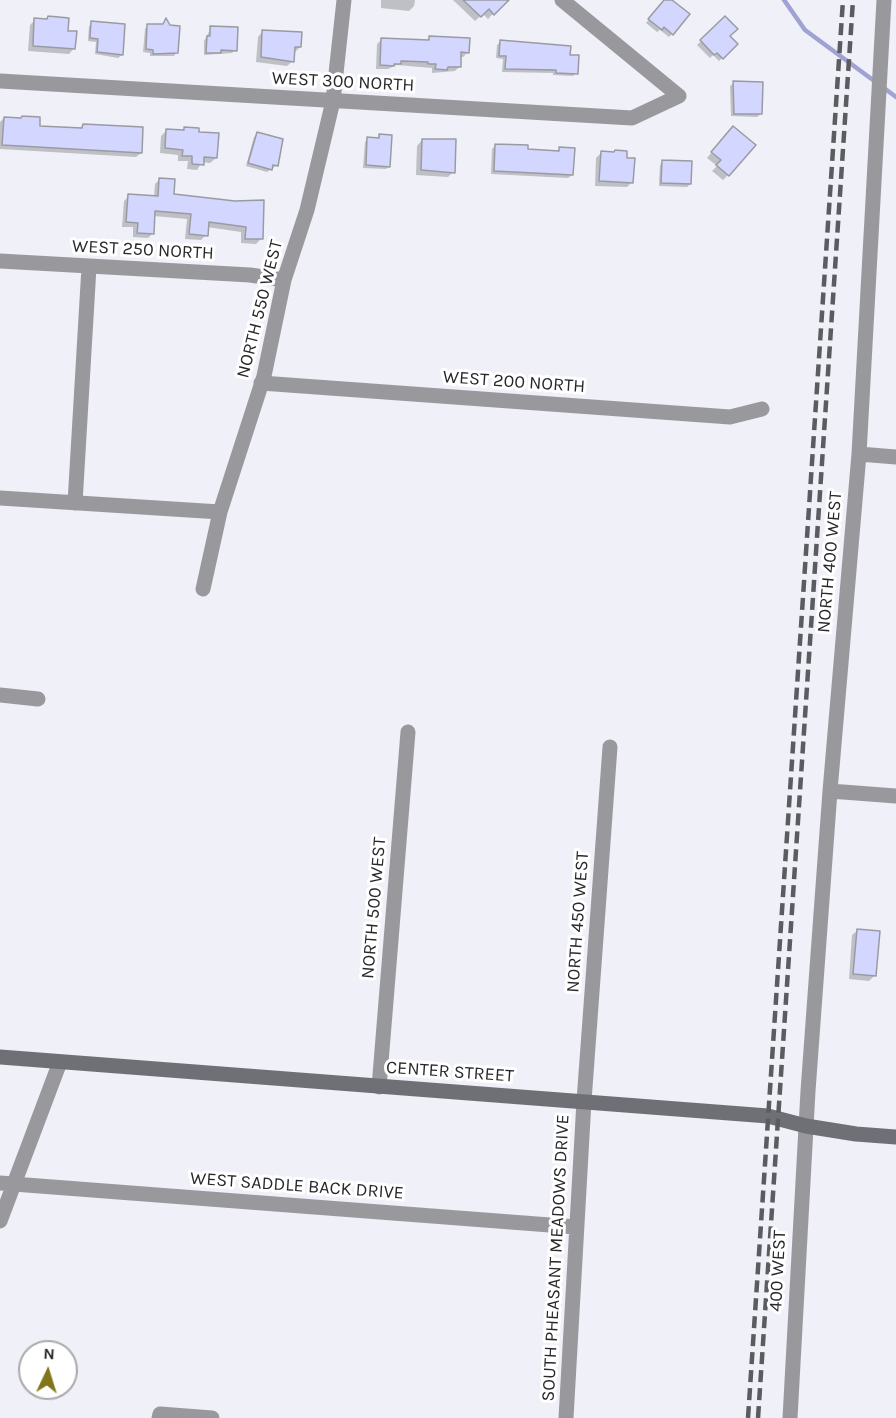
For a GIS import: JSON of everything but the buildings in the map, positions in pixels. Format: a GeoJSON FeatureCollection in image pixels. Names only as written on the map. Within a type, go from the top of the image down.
{"type":"FeatureCollection","features":[{"type":"Feature","properties":{"kind":"street","name":"NORTH 550 WEST"},"geometry":{"type":"LineString","coordinates":[[203,589],[220,512],[261,383],[284,280],[307,210],[333,101],[344,0]]}},
{"type":"Feature","properties":{"kind":"street","name":"WEST 300 NORTH"},"geometry":{"type":"LineString","coordinates":[[0,81],[632,118],[679,96],[562,0]]}},
{"type":"Feature","properties":{"kind":"street","name":"NORTH 400 WEST"},"geometry":{"type":"LineString","coordinates":[[806,1126],[830,791],[858,454],[884,0]]}},
{"type":"Feature","properties":{"kind":"street","name":"WEST 250 NORTH"},"geometry":{"type":"LineString","coordinates":[[0,261],[250,275],[284,280]]}},
{"type":"Feature","properties":{"kind":"street"},"geometry":{"type":"LineString","coordinates":[[75,503],[89,267]]}},
{"type":"Feature","properties":{"kind":"street","name":"WEST 200 NORTH"},"geometry":{"type":"LineString","coordinates":[[261,383],[730,417],[762,409]]}},
{"type":"Feature","properties":{"kind":"street"},"geometry":{"type":"LineString","coordinates":[[858,454],[896,458]]}},
{"type":"Feature","properties":{"kind":"street"},"geometry":{"type":"LineString","coordinates":[[0,498],[220,512]]}},
{"type":"Feature","properties":{"kind":"street"},"geometry":{"type":"LineString","coordinates":[[0,695],[38,699]]}},
{"type":"Feature","properties":{"kind":"street","name":"NORTH 500 WEST"},"geometry":{"type":"LineString","coordinates":[[379,1087],[408,732]]}},
{"type":"Feature","properties":{"kind":"street","name":"NORTH 450 WEST"},"geometry":{"type":"LineString","coordinates":[[584,1101],[610,747]]}},
{"type":"Feature","properties":{"kind":"street"},"geometry":{"type":"LineString","coordinates":[[830,791],[896,796]]}},
{"type":"Feature","properties":{"kind":"street","name":"CENTER STREET"},"geometry":{"type":"LineString","coordinates":[[0,1056],[768,1116],[806,1126],[856,1134],[896,1137]]}},
{"type":"Feature","properties":{"kind":"street"},"geometry":{"type":"LineString","coordinates":[[0,1221],[8,1183],[60,1062]]}},
{"type":"Feature","properties":{"kind":"street","name":"SOUTH PHEASANT MEADOWS DRIVE"},"geometry":{"type":"LineString","coordinates":[[566,1418],[584,1101]]}},
{"type":"Feature","properties":{"kind":"street","name":"400 WEST"},"geometry":{"type":"LineString","coordinates":[[790,1418],[806,1126]]}},
{"type":"Feature","properties":{"kind":"street","name":"WEST SADDLE BACK DRIVE"},"geometry":{"type":"LineString","coordinates":[[8,1183],[576,1227]]}},
{"type":"Feature","properties":{"kind":"street"},"geometry":{"type":"LineString","coordinates":[[160,1416],[212,1418]]}},
{"type":"Feature","properties":{"kind":"waterway"},"geometry":{"type":"LineString","coordinates":[[784,0],[805,30],[877,83]]}},
{"type":"Feature","properties":{"kind":"waterway"},"geometry":{"type":"LineString","coordinates":[[884,88],[896,97]]}},
{"type":"Feature","properties":{"kind":"railway"},"geometry":{"type":"LineString","coordinates":[[748,1418],[843,0]]}},
{"type":"Feature","properties":{"kind":"railway"},"geometry":{"type":"LineString","coordinates":[[758,1418],[853,0]]}}]}
